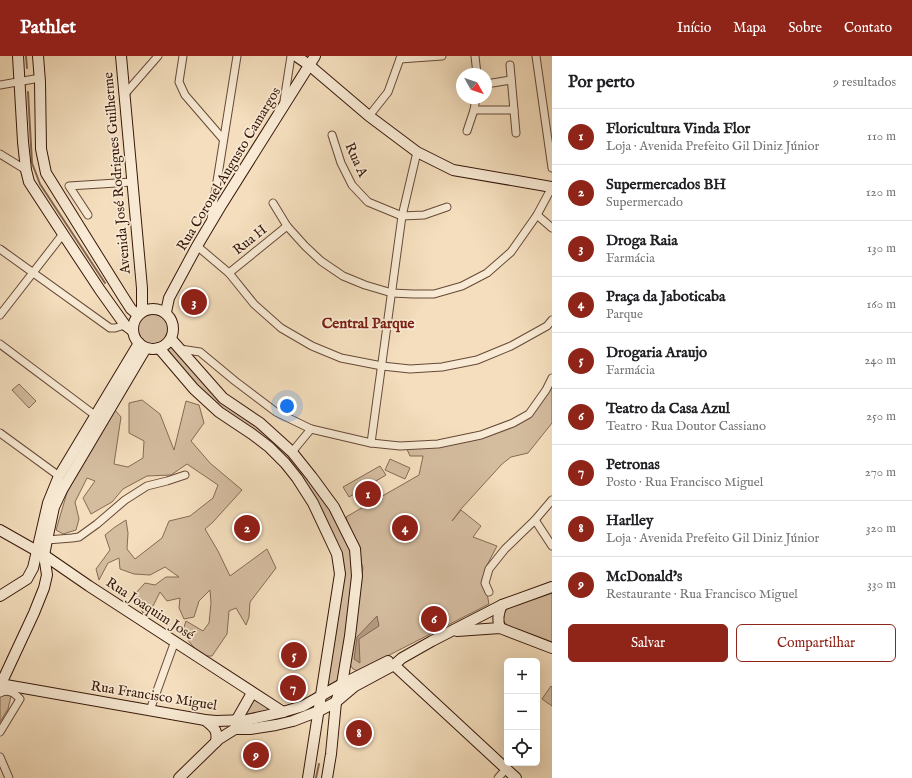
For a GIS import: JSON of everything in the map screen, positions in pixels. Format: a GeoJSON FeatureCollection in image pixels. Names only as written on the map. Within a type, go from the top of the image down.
{"type":"FeatureCollection","features":[{"type":"Feature","properties":{"kind":"street"},"geometry":{"type":"LineString","coordinates":[[18,56],[23,142],[29,182],[136,340],[143,346],[153,349],[159,348],[166,345],[171,339],[174,327],[172,321],[159,310],[140,314],[129,328]]}},
{"type":"Feature","properties":{"kind":"street"},"geometry":{"type":"LineString","coordinates":[[38,56],[40,78],[41,148],[46,173],[125,300],[131,309],[140,314]]}},
{"type":"Feature","properties":{"kind":"street","name":"Avenida José Rodrigues Guilherme"},"geometry":{"type":"LineString","coordinates":[[121,56],[142,288],[140,314]]}},
{"type":"Feature","properties":{"kind":"street"},"geometry":{"type":"LineString","coordinates":[[124,95],[158,56]]}},
{"type":"Feature","properties":{"kind":"street"},"geometry":{"type":"LineString","coordinates":[[183,56],[179,82],[185,95],[223,139]]}},
{"type":"Feature","properties":{"kind":"street"},"geometry":{"type":"LineString","coordinates":[[211,223],[237,56]]}},
{"type":"Feature","properties":{"kind":"street"},"geometry":{"type":"LineString","coordinates":[[284,106],[291,56]]}},
{"type":"Feature","properties":{"kind":"street"},"geometry":{"type":"LineString","coordinates":[[273,204],[287,226],[304,246],[321,261],[343,276],[365,285],[392,293],[434,294],[462,286],[487,273],[512,252],[537,215],[552,187],[453,170],[417,152],[369,116],[309,65],[296,56]]}},
{"type":"Feature","properties":{"kind":"street","name":"Rua Coronel Augusto Camargos"},"geometry":{"type":"LineString","coordinates":[[159,310],[169,298],[197,246],[315,56]]}},
{"type":"Feature","properties":{"kind":"street"},"geometry":{"type":"LineString","coordinates":[[369,116],[388,92],[401,58],[442,56]]}},
{"type":"Feature","properties":{"kind":"street"},"geometry":{"type":"LineString","coordinates":[[475,56],[476,68]]}},
{"type":"Feature","properties":{"kind":"street"},"geometry":{"type":"LineString","coordinates":[[536,56],[552,168]]}},
{"type":"Feature","properties":{"kind":"street"},"geometry":{"type":"LineString","coordinates":[[510,65],[516,133]]}},
{"type":"Feature","properties":{"kind":"street"},"geometry":{"type":"LineString","coordinates":[[0,85],[40,78]]}},
{"type":"Feature","properties":{"kind":"street"},"geometry":{"type":"LineString","coordinates":[[492,83],[511,80]]}},
{"type":"Feature","properties":{"kind":"street"},"geometry":{"type":"LineString","coordinates":[[467,131],[475,104]]}},
{"type":"Feature","properties":{"kind":"street"},"geometry":{"type":"LineString","coordinates":[[474,110],[514,110]]}},
{"type":"Feature","properties":{"kind":"street","name":"Rua A"},"geometry":{"type":"LineString","coordinates":[[332,135],[341,163],[352,185],[368,202],[402,216],[424,216],[447,207]]}},
{"type":"Feature","properties":{"kind":"street"},"geometry":{"type":"LineString","coordinates":[[371,443],[402,216],[417,152]]}},
{"type":"Feature","properties":{"kind":"street"},"geometry":{"type":"LineString","coordinates":[[0,154],[26,170]]}},
{"type":"Feature","properties":{"kind":"street"},"geometry":{"type":"LineString","coordinates":[[88,215],[68,186],[132,182]]}},
{"type":"Feature","properties":{"kind":"street"},"geometry":{"type":"LineString","coordinates":[[537,215],[552,228]]}},
{"type":"Feature","properties":{"kind":"street","name":"Rua H"},"geometry":{"type":"LineString","coordinates":[[229,273],[287,226]]}},
{"type":"Feature","properties":{"kind":"street"},"geometry":{"type":"LineString","coordinates":[[0,315],[63,234]]}},
{"type":"Feature","properties":{"kind":"street"},"geometry":{"type":"LineString","coordinates":[[197,246],[229,273],[254,304],[281,328],[312,346],[341,358],[382,366],[410,369],[442,367],[477,360],[511,346],[550,323],[552,333]]}},
{"type":"Feature","properties":{"kind":"street"},"geometry":{"type":"LineString","coordinates":[[0,249],[110,328],[129,328]]}},
{"type":"Feature","properties":{"kind":"street","name":"Avenida José Rodrigues Guilherme"},"geometry":{"type":"LineString","coordinates":[[142,288],[159,310]]}},
{"type":"Feature","properties":{"kind":"street"},"geometry":{"type":"LineString","coordinates":[[171,339],[223,398],[260,423],[292,452],[334,507],[355,549],[357,576],[350,636],[342,684],[336,702],[327,778]]}},
{"type":"Feature","properties":{"kind":"street"},"geometry":{"type":"LineString","coordinates":[[0,344],[96,416]]}},
{"type":"Feature","properties":{"kind":"street"},"geometry":{"type":"LineString","coordinates":[[44,536],[48,503],[59,476],[96,416],[143,346]]}},
{"type":"Feature","properties":{"kind":"street"},"geometry":{"type":"LineString","coordinates":[[0,596],[27,580],[34,568],[54,507],[62,490],[143,346]]}},
{"type":"Feature","properties":{"kind":"street"},"geometry":{"type":"LineString","coordinates":[[159,348],[194,389],[219,412],[252,434],[285,463],[313,503],[337,554],[340,574],[308,778]]}},
{"type":"Feature","properties":{"kind":"street"},"geometry":{"type":"LineString","coordinates":[[180,349],[200,352],[276,412],[310,429],[371,443],[400,446],[438,444],[481,435],[513,423],[529,414],[546,390],[552,378]]}},
{"type":"Feature","properties":{"kind":"street"},"geometry":{"type":"LineString","coordinates":[[292,452],[310,429]]}},
{"type":"Feature","properties":{"kind":"street"},"geometry":{"type":"LineString","coordinates":[[0,433],[59,476]]}},
{"type":"Feature","properties":{"kind":"street"},"geometry":{"type":"LineString","coordinates":[[21,542],[44,536],[72,538],[79,536],[96,524],[124,500],[147,486],[167,482],[185,476]]}},
{"type":"Feature","properties":{"kind":"street"},"geometry":{"type":"LineString","coordinates":[[315,508],[324,508],[328,498]]}},
{"type":"Feature","properties":{"kind":"street"},"geometry":{"type":"LineString","coordinates":[[489,592],[485,583],[489,569],[505,549],[535,520],[552,500]]}},
{"type":"Feature","properties":{"kind":"street"},"geometry":{"type":"LineString","coordinates":[[324,526],[325,521],[331,516],[338,516]]}},
{"type":"Feature","properties":{"kind":"street"},"geometry":{"type":"LineString","coordinates":[[535,520],[552,546]]}},
{"type":"Feature","properties":{"kind":"street","name":"Rua Joaquim José"},"geometry":{"type":"LineString","coordinates":[[0,530],[40,553],[252,693],[284,712]]}},
{"type":"Feature","properties":{"kind":"street"},"geometry":{"type":"LineString","coordinates":[[20,699],[15,694],[5,691],[0,687],[44,588],[47,575],[40,553]]}},
{"type":"Feature","properties":{"kind":"street"},"geometry":{"type":"LineString","coordinates":[[27,580],[34,581],[44,588]]}},
{"type":"Feature","properties":{"kind":"street"},"geometry":{"type":"LineString","coordinates":[[402,658],[502,605],[552,587]]}},
{"type":"Feature","properties":{"kind":"street"},"geometry":{"type":"LineString","coordinates":[[500,628],[498,624],[498,614],[502,605]]}},
{"type":"Feature","properties":{"kind":"street"},"geometry":{"type":"LineString","coordinates":[[453,631],[500,628],[552,648]]}},
{"type":"Feature","properties":{"kind":"street"},"geometry":{"type":"LineString","coordinates":[[150,710],[175,641]]}},
{"type":"Feature","properties":{"kind":"street","name":"Rua Francisco Miguel"},"geometry":{"type":"LineString","coordinates":[[0,687],[26,688],[216,721],[250,729],[276,726],[319,711],[336,702],[356,686],[394,665],[402,658]]}},
{"type":"Feature","properties":{"kind":"street","name":"Rua Francisco Miguel"},"geometry":{"type":"LineString","coordinates":[[236,725],[247,720],[284,712],[303,706],[359,675],[391,660],[402,658]]}},
{"type":"Feature","properties":{"kind":"street"},"geometry":{"type":"LineString","coordinates":[[345,663],[359,675]]}},
{"type":"Feature","properties":{"kind":"street"},"geometry":{"type":"LineString","coordinates":[[394,665],[516,778]]}},
{"type":"Feature","properties":{"kind":"street"},"geometry":{"type":"LineString","coordinates":[[0,732],[26,688]]}},
{"type":"Feature","properties":{"kind":"street"},"geometry":{"type":"LineString","coordinates":[[179,778],[222,736],[236,725],[252,693]]}},
{"type":"Feature","properties":{"kind":"street"},"geometry":{"type":"LineString","coordinates":[[205,720],[211,725],[217,734],[216,742]]}},
{"type":"Feature","properties":{"kind":"street"},"geometry":{"type":"LineString","coordinates":[[293,721],[308,723],[316,730]]}},
{"type":"Feature","properties":{"kind":"street"},"geometry":{"type":"LineString","coordinates":[[0,758],[8,778]]}},
{"type":"Feature","properties":{"kind":"street"},"geometry":{"type":"LineString","coordinates":[[498,778],[506,769]]}},
{"type":"Feature","properties":{"kind":"shaded area"},"geometry":{"type":"Polygon","coordinates":[[[153,314],[164,318],[168,329],[164,340],[153,344],[142,340],[138,329],[142,318],[153,314]]]}},
{"type":"Feature","properties":{"kind":"shaded area"},"geometry":{"type":"Polygon","coordinates":[[[174,343],[186,361],[261,428],[304,470],[333,515],[351,550],[353,580],[348,624],[338,680],[327,687],[344,570],[313,496],[196,386],[167,349],[174,343]]]}},
{"type":"Feature","properties":{"kind":"shaded area"},"geometry":{"type":"Polygon","coordinates":[[[19,384],[36,401],[29,408],[12,390],[19,384]]]}},
{"type":"Feature","properties":{"kind":"shaded area"},"geometry":{"type":"Polygon","coordinates":[[[552,385],[552,423],[528,453],[511,457],[502,464],[461,509],[452,521],[461,510],[481,526],[473,537],[497,546],[487,565],[485,583],[489,604],[358,671],[353,669],[349,663],[363,568],[346,517],[419,475],[423,456],[410,456],[406,447],[436,446],[530,417],[552,385]]]}},
{"type":"Feature","properties":{"kind":"shaded area"},"geometry":{"type":"Polygon","coordinates":[[[142,400],[160,414],[174,450],[186,401],[199,405],[204,423],[191,441],[210,463],[242,490],[205,529],[230,576],[267,549],[276,568],[250,602],[249,617],[246,625],[236,608],[229,611],[227,634],[212,656],[201,656],[182,633],[186,621],[203,631],[209,623],[211,603],[210,590],[199,601],[194,617],[184,619],[179,608],[180,598],[167,601],[160,592],[153,606],[143,613],[134,595],[145,583],[155,585],[166,577],[179,577],[165,567],[150,575],[134,574],[120,569],[119,558],[108,563],[99,580],[96,569],[110,550],[105,535],[115,527],[126,520],[128,533],[127,549],[135,559],[162,538],[169,521],[190,516],[213,498],[218,485],[187,464],[171,475],[147,476],[123,489],[112,502],[91,514],[83,498],[95,481],[87,478],[75,502],[79,519],[76,530],[63,534],[56,530],[68,489],[115,410],[121,417],[114,464],[128,467],[143,458],[144,441],[129,433],[129,403],[142,400]]]}},
{"type":"Feature","properties":{"kind":"shaded area"},"geometry":{"type":"Polygon","coordinates":[[[390,459],[410,468],[405,479],[385,470],[390,459]]]}},
{"type":"Feature","properties":{"kind":"shaded area"},"geometry":{"type":"Polygon","coordinates":[[[380,466],[386,475],[349,497],[343,487],[380,466]]]}},
{"type":"Feature","properties":{"kind":"shaded area"},"geometry":{"type":"Polygon","coordinates":[[[552,589],[552,644],[511,628],[504,622],[502,615],[509,607],[552,589]]]}},
{"type":"Feature","properties":{"kind":"shaded area"},"geometry":{"type":"Polygon","coordinates":[[[377,616],[379,626],[359,639],[360,663],[354,659],[357,637],[377,616]]]}},
{"type":"Feature","properties":{"kind":"shaded area"},"geometry":{"type":"Polygon","coordinates":[[[551,686],[552,687],[552,706],[542,699],[551,686]]]}},
{"type":"Feature","properties":{"kind":"shaded area"},"geometry":{"type":"Polygon","coordinates":[[[0,694],[11,696],[8,709],[0,722],[0,694]]]}},
{"type":"Feature","properties":{"kind":"shaded area"},"geometry":{"type":"Polygon","coordinates":[[[254,700],[276,711],[244,714],[254,700]]]}},
{"type":"Feature","properties":{"kind":"waterway"},"geometry":{"type":"LineString","coordinates":[[26,56],[27,68]]}},
{"type":"Feature","properties":{"kind":"waterway"},"geometry":{"type":"LineString","coordinates":[[28,92],[32,163],[40,184],[105,283]]}},
{"type":"Feature","properties":{"kind":"waterway"},"geometry":{"type":"LineString","coordinates":[[316,778],[319,764]]}},
{"type":"Feature","properties":{"kind":"place","name":"Droga Raia"},"geometry":{"type":"Point","coordinates":[194,302]}},
{"type":"Feature","properties":{"kind":"place","name":"Floricultura Vinda Flor"},"geometry":{"type":"Point","coordinates":[368,494]}},
{"type":"Feature","properties":{"kind":"place","name":"Supermercados BH"},"geometry":{"type":"Point","coordinates":[247,528]}},
{"type":"Feature","properties":{"kind":"place","name":"Praça da Jaboticaba"},"geometry":{"type":"Point","coordinates":[405,528]}},
{"type":"Feature","properties":{"kind":"place","name":"Teatro da Casa Azul"},"geometry":{"type":"Point","coordinates":[434,619]}},
{"type":"Feature","properties":{"kind":"place","name":"Drogaria Araujo"},"geometry":{"type":"Point","coordinates":[294,655]}},
{"type":"Feature","properties":{"kind":"place","name":"Petronas"},"geometry":{"type":"Point","coordinates":[293,688]}},
{"type":"Feature","properties":{"kind":"place","name":"Harlley"},"geometry":{"type":"Point","coordinates":[359,733]}},
{"type":"Feature","properties":{"kind":"place","name":"McDonald's"},"geometry":{"type":"Point","coordinates":[256,755]}},
{"type":"Feature","properties":{"kind":"district","name":"Central Parque"},"geometry":{"type":"Point","coordinates":[368,323]}}]}
